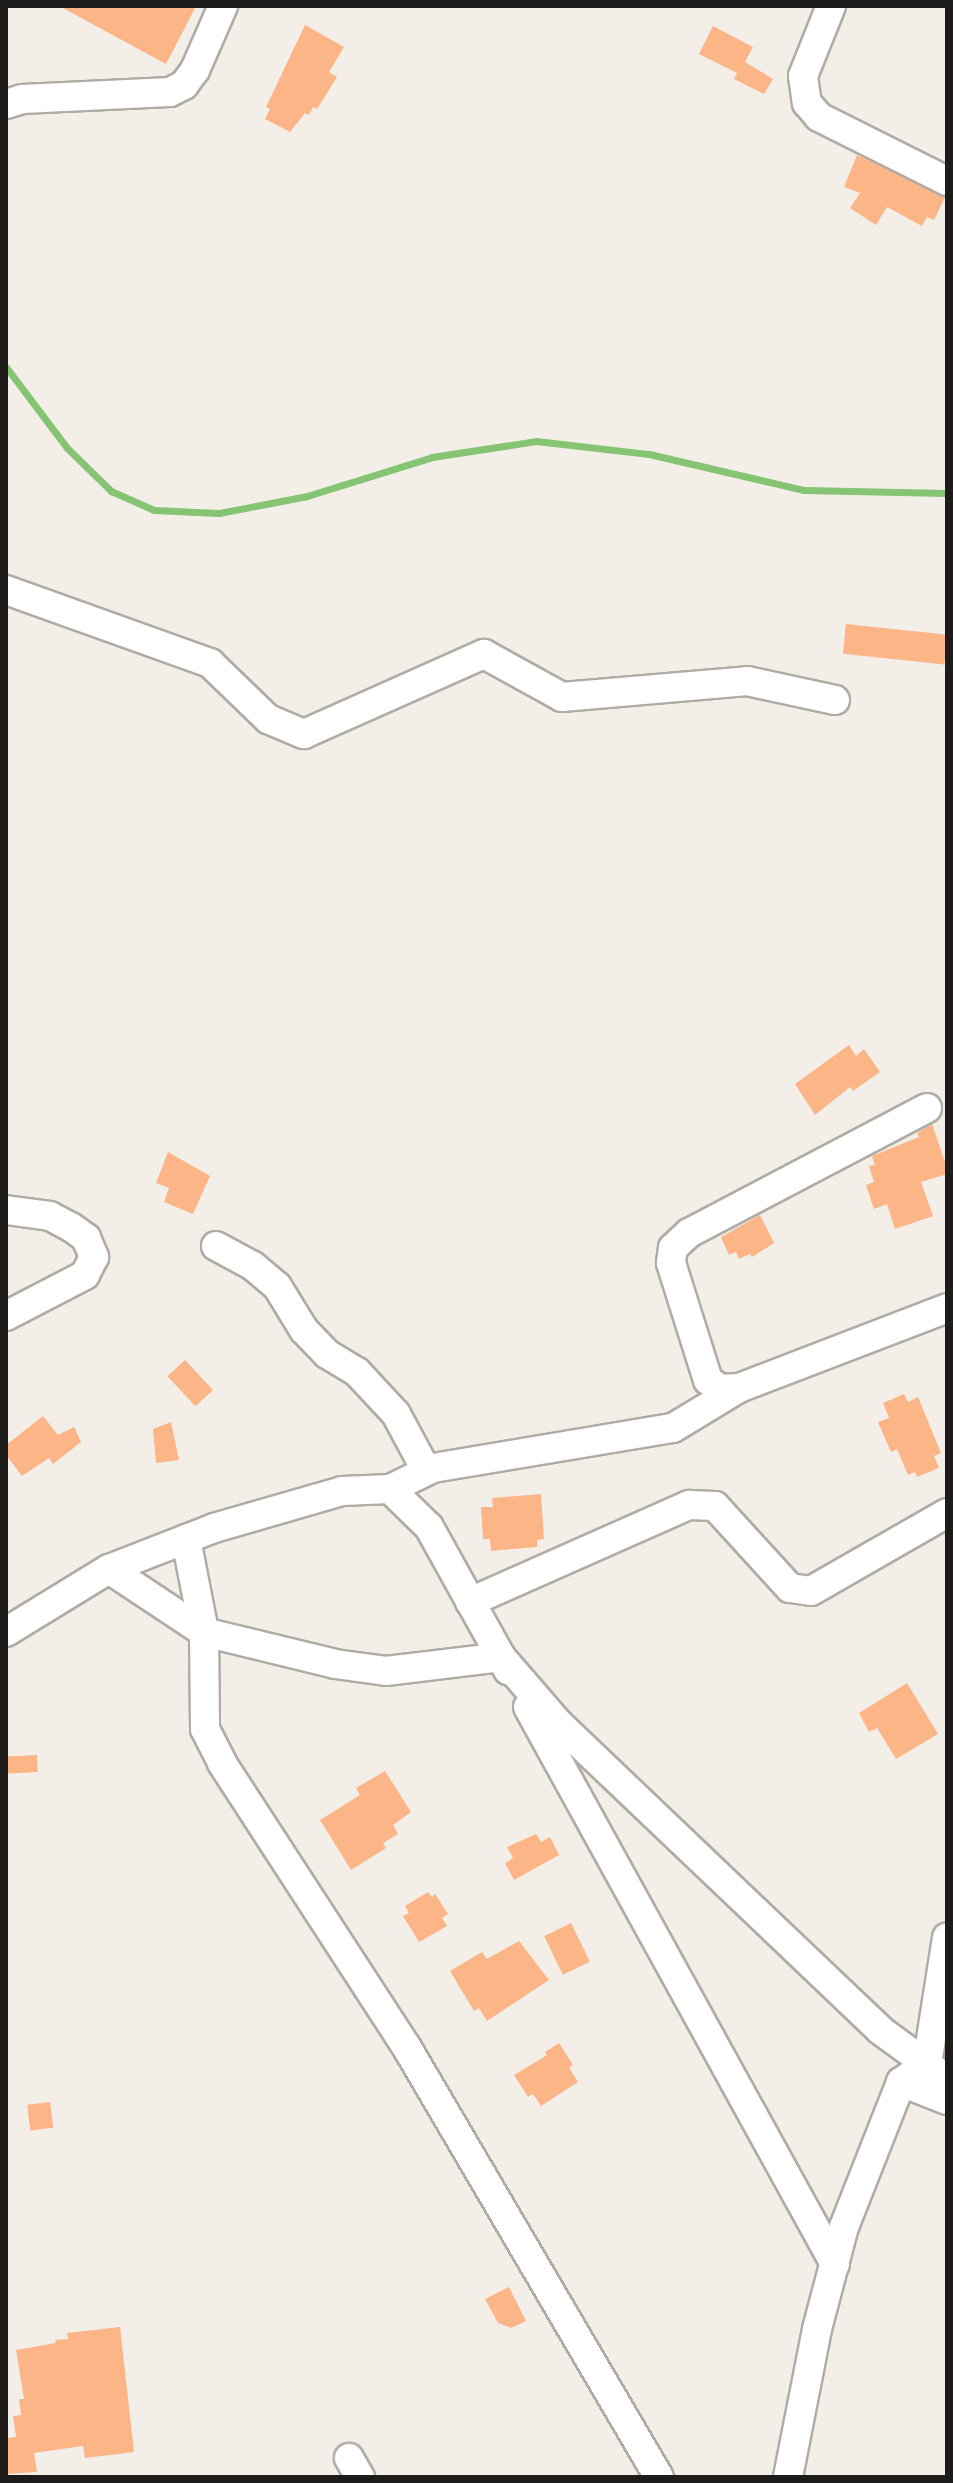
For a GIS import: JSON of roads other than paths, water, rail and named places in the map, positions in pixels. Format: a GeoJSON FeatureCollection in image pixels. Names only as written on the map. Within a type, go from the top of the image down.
{"type":"FeatureCollection","features":[{"type":"Feature","properties":{"kind":"street"},"geometry":{"type":"LineString","coordinates":[[6,104],[22,99],[170,92],[184,85],[195,70],[223,6]]}},
{"type":"Feature","properties":{"kind":"street"},"geometry":{"type":"LineString","coordinates":[[831,6],[803,76],[807,103],[819,117],[947,181]]}},
{"type":"Feature","properties":{"kind":"street"},"geometry":{"type":"LineString","coordinates":[[6,590],[210,663],[268,719],[304,734],[484,654],[562,697],[747,681],[835,700]]}},
{"type":"Feature","properties":{"kind":"street"},"geometry":{"type":"LineString","coordinates":[[739,1388],[720,1389],[708,1380],[671,1263],[673,1248],[689,1233],[927,1108]]}},
{"type":"Feature","properties":{"kind":"street"},"geometry":{"type":"LineString","coordinates":[[6,1210],[50,1216],[71,1227],[86,1238],[94,1257],[85,1275],[6,1316]]}},
{"type":"Feature","properties":{"kind":"street"},"geometry":{"type":"LineString","coordinates":[[216,1246],[253,1266],[277,1286],[304,1330],[327,1354],[357,1372],[396,1414],[426,1470]]}},
{"type":"Feature","properties":{"kind":"street"},"geometry":{"type":"LineString","coordinates":[[6,1632],[109,1569],[186,1539],[342,1491],[390,1489],[426,1470],[673,1428],[739,1388],[947,1308]]}},
{"type":"Feature","properties":{"kind":"street"},"geometry":{"type":"LineString","coordinates":[[390,1489],[429,1527],[835,2264]]}},
{"type":"Feature","properties":{"kind":"street"},"geometry":{"type":"LineString","coordinates":[[470,1602],[689,1505],[715,1506],[790,1588],[811,1591],[947,1513]]}},
{"type":"Feature","properties":{"kind":"street"},"geometry":{"type":"LineString","coordinates":[[186,1539],[204,1632],[205,1729],[222,1763],[406,2046],[659,2477]]}},
{"type":"Feature","properties":{"kind":"street"},"geometry":{"type":"LineString","coordinates":[[109,1569],[204,1632],[335,1664],[386,1671],[501,1657]]}},
{"type":"Feature","properties":{"kind":"street"},"geometry":{"type":"LineString","coordinates":[[501,1657],[582,1746],[880,2030],[937,2072]]}},
{"type":"Feature","properties":{"kind":"street"},"geometry":{"type":"LineString","coordinates":[[937,2072],[947,1938]]}},
{"type":"Feature","properties":{"kind":"street"},"geometry":{"type":"LineString","coordinates":[[901,2082],[937,2072]]}},
{"type":"Feature","properties":{"kind":"street"},"geometry":{"type":"LineString","coordinates":[[788,2477],[817,2329],[844,2227],[901,2082]]}},
{"type":"Feature","properties":{"kind":"street"},"geometry":{"type":"LineString","coordinates":[[901,2082],[947,2100]]}},
{"type":"Feature","properties":{"kind":"waterway"},"geometry":{"type":"LineString","coordinates":[[6,367],[67,448],[111,491],[154,510],[219,513],[307,496],[432,457],[536,441],[649,454],[804,490],[947,493]]}}]}
